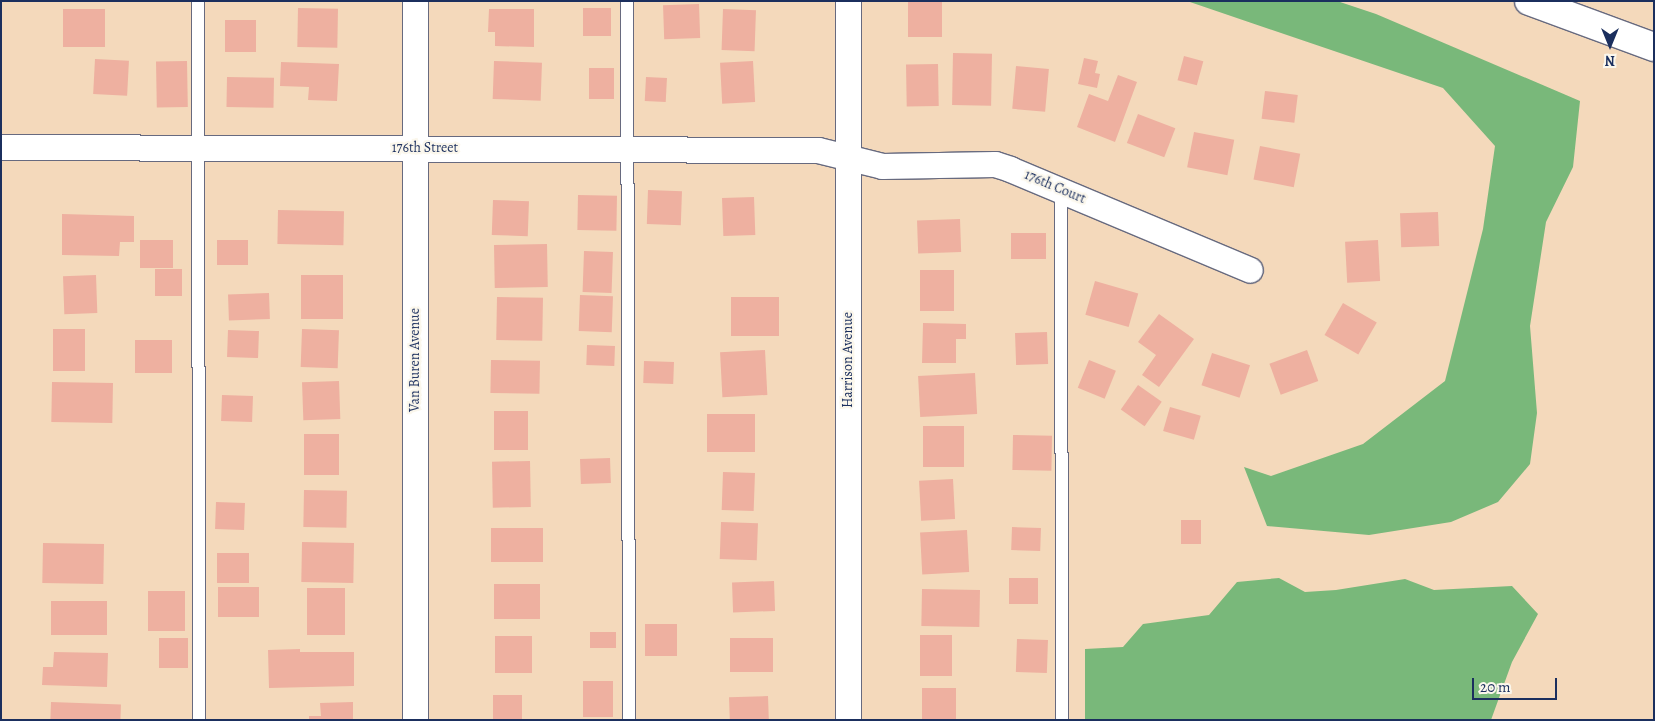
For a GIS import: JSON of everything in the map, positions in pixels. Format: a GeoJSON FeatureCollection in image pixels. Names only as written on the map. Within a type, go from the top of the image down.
{"type":"FeatureCollection","features":[{"type":"Feature","properties":{"kind":"highway"},"geometry":{"type":"LineString","coordinates":[[1529,1],[1654,47]]}},
{"type":"Feature","properties":{"kind":"street","name":"Van Buren Avenue"},"geometry":{"type":"LineString","coordinates":[[415,1],[415,720]]}},
{"type":"Feature","properties":{"kind":"street","name":"Harrison Avenue"},"geometry":{"type":"LineString","coordinates":[[848,1],[848,720]]}},
{"type":"Feature","properties":{"kind":"street","name":"176th Street"},"geometry":{"type":"LineString","coordinates":[[1,147],[818,150],[848,156]]}},
{"type":"Feature","properties":{"kind":"street","name":"176th Court"},"geometry":{"type":"LineString","coordinates":[[848,156],[882,166],[995,164],[1250,270]]}},
{"type":"Feature","properties":{"kind":"lane"},"geometry":{"type":"LineString","coordinates":[[198,1],[199,720]]}},
{"type":"Feature","properties":{"kind":"lane"},"geometry":{"type":"LineString","coordinates":[[627,1],[629,720]]}},
{"type":"Feature","properties":{"kind":"lane"},"geometry":{"type":"LineString","coordinates":[[1061,190],[1062,720]]}},
{"type":"Feature","properties":{"kind":"green space"},"geometry":{"type":"Polygon","coordinates":[[[1187,1],[1337,1],[1376,14],[1580,101],[1573,167],[1546,222],[1530,326],[1537,413],[1530,464],[1498,502],[1451,522],[1369,535],[1267,526],[1244,467],[1271,476],[1363,444],[1445,381],[1483,229],[1495,146],[1443,88],[1187,1]]]}},
{"type":"Feature","properties":{"kind":"green space"},"geometry":{"type":"Polygon","coordinates":[[[1279,578],[1305,592],[1336,590],[1405,579],[1434,590],[1512,586],[1538,614],[1512,662],[1491,720],[1085,720],[1085,649],[1123,647],[1143,624],[1209,615],[1237,582],[1279,578]]]}},
{"type":"Feature","properties":{"kind":"building"},"geometry":{"type":"Polygon","coordinates":[[[908,1],[942,1],[942,37],[908,37],[908,1]]]}},
{"type":"Feature","properties":{"kind":"building"},"geometry":{"type":"Polygon","coordinates":[[[699,4],[700,38],[664,39],[663,5],[699,4]]]}},
{"type":"Feature","properties":{"kind":"building"},"geometry":{"type":"Polygon","coordinates":[[[298,8],[338,9],[337,48],[297,47],[298,8]]]}},
{"type":"Feature","properties":{"kind":"building"},"geometry":{"type":"Polygon","coordinates":[[[583,8],[611,8],[611,36],[583,36],[583,8]]]}},
{"type":"Feature","properties":{"kind":"building"},"geometry":{"type":"Polygon","coordinates":[[[63,9],[105,9],[105,47],[63,47],[63,9]]]}},
{"type":"Feature","properties":{"kind":"building"},"geometry":{"type":"Polygon","coordinates":[[[489,9],[534,9],[534,47],[495,46],[495,32],[488,32],[489,9]]]}},
{"type":"Feature","properties":{"kind":"building"},"geometry":{"type":"Polygon","coordinates":[[[723,9],[756,10],[755,51],[722,50],[723,9]]]}},
{"type":"Feature","properties":{"kind":"building"},"geometry":{"type":"Polygon","coordinates":[[[225,20],[256,20],[256,52],[225,52],[225,20]]]}},
{"type":"Feature","properties":{"kind":"building"},"geometry":{"type":"Polygon","coordinates":[[[953,53],[992,54],[991,106],[952,105],[953,53]]]}},
{"type":"Feature","properties":{"kind":"building"},"geometry":{"type":"Polygon","coordinates":[[[1184,56],[1203,61],[1197,85],[1178,80],[1184,56]]]}},
{"type":"Feature","properties":{"kind":"building"},"geometry":{"type":"Polygon","coordinates":[[[1084,58],[1098,61],[1095,73],[1100,74],[1097,88],[1078,84],[1084,58]]]}},
{"type":"Feature","properties":{"kind":"building"},"geometry":{"type":"Polygon","coordinates":[[[95,59],[129,61],[127,96],[93,94],[95,59]]]}},
{"type":"Feature","properties":{"kind":"building"},"geometry":{"type":"Polygon","coordinates":[[[187,61],[188,107],[157,108],[156,62],[187,61]]]}},
{"type":"Feature","properties":{"kind":"building"},"geometry":{"type":"Polygon","coordinates":[[[494,61],[542,63],[541,101],[493,99],[494,61]]]}},
{"type":"Feature","properties":{"kind":"building"},"geometry":{"type":"Polygon","coordinates":[[[753,61],[755,102],[722,104],[720,63],[753,61]]]}},
{"type":"Feature","properties":{"kind":"building"},"geometry":{"type":"Polygon","coordinates":[[[281,62],[339,64],[337,101],[308,100],[309,87],[280,86],[281,62]]]}},
{"type":"Feature","properties":{"kind":"building"},"geometry":{"type":"Polygon","coordinates":[[[938,64],[939,106],[907,107],[906,65],[938,64]]]}},
{"type":"Feature","properties":{"kind":"building"},"geometry":{"type":"Polygon","coordinates":[[[1016,66],[1049,69],[1045,112],[1012,109],[1016,66]]]}},
{"type":"Feature","properties":{"kind":"building"},"geometry":{"type":"Polygon","coordinates":[[[589,68],[614,68],[614,99],[589,99],[589,68]]]}},
{"type":"Feature","properties":{"kind":"building"},"geometry":{"type":"Polygon","coordinates":[[[1118,75],[1137,82],[1115,142],[1077,127],[1089,94],[1108,101],[1118,75]]]}},
{"type":"Feature","properties":{"kind":"building"},"geometry":{"type":"Polygon","coordinates":[[[227,77],[274,78],[273,108],[226,107],[227,77]]]}},
{"type":"Feature","properties":{"kind":"building"},"geometry":{"type":"Polygon","coordinates":[[[646,77],[667,78],[666,102],[645,101],[646,77]]]}},
{"type":"Feature","properties":{"kind":"building"},"geometry":{"type":"Polygon","coordinates":[[[1265,91],[1298,95],[1294,123],[1262,119],[1265,91]]]}},
{"type":"Feature","properties":{"kind":"building"},"geometry":{"type":"Polygon","coordinates":[[[1138,114],[1175,128],[1164,157],[1127,143],[1138,114]]]}},
{"type":"Feature","properties":{"kind":"building"},"geometry":{"type":"Polygon","coordinates":[[[1194,132],[1234,140],[1227,175],[1187,167],[1194,132]]]}},
{"type":"Feature","properties":{"kind":"building"},"geometry":{"type":"Polygon","coordinates":[[[1260,146],[1300,154],[1294,187],[1254,179],[1260,146]]]}},
{"type":"Feature","properties":{"kind":"building"},"geometry":{"type":"Polygon","coordinates":[[[648,190],[682,191],[681,225],[647,224],[648,190]]]}},
{"type":"Feature","properties":{"kind":"building"},"geometry":{"type":"Polygon","coordinates":[[[578,195],[617,196],[616,231],[577,230],[578,195]]]}},
{"type":"Feature","properties":{"kind":"building"},"geometry":{"type":"Polygon","coordinates":[[[754,197],[755,235],[723,236],[722,198],[754,197]]]}},
{"type":"Feature","properties":{"kind":"building"},"geometry":{"type":"Polygon","coordinates":[[[493,200],[529,201],[528,236],[492,235],[493,200]]]}},
{"type":"Feature","properties":{"kind":"building"},"geometry":{"type":"Polygon","coordinates":[[[278,210],[344,211],[343,245],[277,244],[278,210]]]}},
{"type":"Feature","properties":{"kind":"building"},"geometry":{"type":"Polygon","coordinates":[[[1438,212],[1439,246],[1401,247],[1400,213],[1438,212]]]}},
{"type":"Feature","properties":{"kind":"building"},"geometry":{"type":"Polygon","coordinates":[[[62,214],[134,216],[134,242],[120,242],[119,256],[62,255],[62,214]]]}},
{"type":"Feature","properties":{"kind":"building"},"geometry":{"type":"Polygon","coordinates":[[[960,219],[961,252],[918,253],[917,221],[960,219]]]}},
{"type":"Feature","properties":{"kind":"building"},"geometry":{"type":"Polygon","coordinates":[[[1011,233],[1046,233],[1046,259],[1011,259],[1011,233]]]}},
{"type":"Feature","properties":{"kind":"building"},"geometry":{"type":"Polygon","coordinates":[[[140,240],[173,240],[173,268],[140,268],[140,240]]]}},
{"type":"Feature","properties":{"kind":"building"},"geometry":{"type":"Polygon","coordinates":[[[217,240],[248,240],[248,265],[217,265],[217,240]]]}},
{"type":"Feature","properties":{"kind":"building"},"geometry":{"type":"Polygon","coordinates":[[[1378,240],[1380,281],[1347,283],[1345,242],[1378,240]]]}},
{"type":"Feature","properties":{"kind":"building"},"geometry":{"type":"Polygon","coordinates":[[[547,244],[548,287],[495,288],[494,245],[547,244]]]}},
{"type":"Feature","properties":{"kind":"building"},"geometry":{"type":"Polygon","coordinates":[[[584,251],[613,252],[612,293],[583,292],[584,251]]]}},
{"type":"Feature","properties":{"kind":"building"},"geometry":{"type":"Polygon","coordinates":[[[155,269],[182,269],[182,296],[155,296],[155,269]]]}},
{"type":"Feature","properties":{"kind":"building"},"geometry":{"type":"Polygon","coordinates":[[[920,270],[954,270],[954,311],[920,311],[920,270]]]}},
{"type":"Feature","properties":{"kind":"building"},"geometry":{"type":"Polygon","coordinates":[[[96,275],[97,313],[64,314],[63,276],[96,275]]]}},
{"type":"Feature","properties":{"kind":"building"},"geometry":{"type":"Polygon","coordinates":[[[301,275],[343,275],[343,319],[301,319],[301,275]]]}},
{"type":"Feature","properties":{"kind":"building"},"geometry":{"type":"Polygon","coordinates":[[[1095,281],[1138,293],[1129,327],[1085,315],[1095,281]]]}},
{"type":"Feature","properties":{"kind":"building"},"geometry":{"type":"Polygon","coordinates":[[[269,293],[270,319],[229,320],[228,294],[269,293]]]}},
{"type":"Feature","properties":{"kind":"building"},"geometry":{"type":"Polygon","coordinates":[[[580,295],[613,296],[612,332],[579,331],[580,295]]]}},
{"type":"Feature","properties":{"kind":"building"},"geometry":{"type":"Polygon","coordinates":[[[497,297],[543,298],[542,341],[496,340],[497,297]]]}},
{"type":"Feature","properties":{"kind":"building"},"geometry":{"type":"Polygon","coordinates":[[[731,297],[779,297],[779,336],[731,336],[731,297]]]}},
{"type":"Feature","properties":{"kind":"building"},"geometry":{"type":"Polygon","coordinates":[[[1343,303],[1377,322],[1358,355],[1324,335],[1343,303]]]}},
{"type":"Feature","properties":{"kind":"building"},"geometry":{"type":"Polygon","coordinates":[[[1159,314],[1194,339],[1159,387],[1142,375],[1156,355],[1138,342],[1159,314]]]}},
{"type":"Feature","properties":{"kind":"building"},"geometry":{"type":"Polygon","coordinates":[[[923,323],[966,324],[966,339],[956,339],[956,363],[922,363],[923,323]]]}},
{"type":"Feature","properties":{"kind":"building"},"geometry":{"type":"Polygon","coordinates":[[[53,329],[85,329],[85,371],[53,371],[53,329]]]}},
{"type":"Feature","properties":{"kind":"building"},"geometry":{"type":"Polygon","coordinates":[[[302,329],[339,330],[338,368],[301,367],[302,329]]]}},
{"type":"Feature","properties":{"kind":"building"},"geometry":{"type":"Polygon","coordinates":[[[228,330],[259,331],[258,358],[227,357],[228,330]]]}},
{"type":"Feature","properties":{"kind":"building"},"geometry":{"type":"Polygon","coordinates":[[[1047,332],[1048,364],[1016,365],[1015,333],[1047,332]]]}},
{"type":"Feature","properties":{"kind":"building"},"geometry":{"type":"Polygon","coordinates":[[[135,340],[172,340],[172,373],[135,373],[135,340]]]}},
{"type":"Feature","properties":{"kind":"building"},"geometry":{"type":"Polygon","coordinates":[[[587,345],[615,346],[614,366],[586,365],[587,345]]]}},
{"type":"Feature","properties":{"kind":"building"},"geometry":{"type":"Polygon","coordinates":[[[765,350],[767,395],[722,397],[720,352],[765,350]]]}},
{"type":"Feature","properties":{"kind":"building"},"geometry":{"type":"Polygon","coordinates":[[[1307,350],[1318,381],[1281,395],[1269,364],[1307,350]]]}},
{"type":"Feature","properties":{"kind":"building"},"geometry":{"type":"Polygon","coordinates":[[[1212,353],[1250,365],[1240,398],[1201,385],[1212,353]]]}},
{"type":"Feature","properties":{"kind":"building"},"geometry":{"type":"Polygon","coordinates":[[[491,360],[540,361],[539,394],[490,393],[491,360]]]}},
{"type":"Feature","properties":{"kind":"building"},"geometry":{"type":"Polygon","coordinates":[[[1089,360],[1116,371],[1105,399],[1078,388],[1089,360]]]}},
{"type":"Feature","properties":{"kind":"building"},"geometry":{"type":"Polygon","coordinates":[[[644,361],[674,362],[673,384],[643,383],[644,361]]]}},
{"type":"Feature","properties":{"kind":"building"},"geometry":{"type":"Polygon","coordinates":[[[975,373],[977,414],[920,417],[918,376],[975,373]]]}},
{"type":"Feature","properties":{"kind":"building"},"geometry":{"type":"Polygon","coordinates":[[[339,381],[340,419],[303,420],[302,382],[339,381]]]}},
{"type":"Feature","properties":{"kind":"building"},"geometry":{"type":"Polygon","coordinates":[[[52,382],[113,383],[112,423],[51,422],[52,382]]]}},
{"type":"Feature","properties":{"kind":"building"},"geometry":{"type":"Polygon","coordinates":[[[1138,385],[1162,402],[1145,426],[1121,410],[1138,385]]]}},
{"type":"Feature","properties":{"kind":"building"},"geometry":{"type":"Polygon","coordinates":[[[222,395],[253,396],[252,422],[221,421],[222,395]]]}},
{"type":"Feature","properties":{"kind":"building"},"geometry":{"type":"Polygon","coordinates":[[[1170,407],[1201,416],[1194,440],[1163,431],[1170,407]]]}},
{"type":"Feature","properties":{"kind":"building"},"geometry":{"type":"Polygon","coordinates":[[[494,411],[528,411],[528,450],[494,450],[494,411]]]}},
{"type":"Feature","properties":{"kind":"building"},"geometry":{"type":"Polygon","coordinates":[[[707,414],[755,414],[755,452],[707,452],[707,414]]]}},
{"type":"Feature","properties":{"kind":"building"},"geometry":{"type":"Polygon","coordinates":[[[923,426],[964,426],[964,467],[923,467],[923,426]]]}},
{"type":"Feature","properties":{"kind":"building"},"geometry":{"type":"Polygon","coordinates":[[[304,434],[339,434],[339,475],[304,475],[304,434]]]}},
{"type":"Feature","properties":{"kind":"building"},"geometry":{"type":"Polygon","coordinates":[[[1013,435],[1052,436],[1051,471],[1012,470],[1013,435]]]}},
{"type":"Feature","properties":{"kind":"building"},"geometry":{"type":"Polygon","coordinates":[[[610,458],[611,483],[581,484],[580,459],[610,458]]]}},
{"type":"Feature","properties":{"kind":"building"},"geometry":{"type":"Polygon","coordinates":[[[530,461],[531,507],[493,508],[492,462],[530,461]]]}},
{"type":"Feature","properties":{"kind":"building"},"geometry":{"type":"Polygon","coordinates":[[[723,472],[755,473],[754,511],[722,510],[723,472]]]}},
{"type":"Feature","properties":{"kind":"building"},"geometry":{"type":"Polygon","coordinates":[[[953,479],[955,519],[921,521],[919,481],[953,479]]]}},
{"type":"Feature","properties":{"kind":"building"},"geometry":{"type":"Polygon","coordinates":[[[304,490],[347,491],[346,528],[303,527],[304,490]]]}},
{"type":"Feature","properties":{"kind":"building"},"geometry":{"type":"Polygon","coordinates":[[[216,502],[245,503],[244,530],[215,529],[216,502]]]}},
{"type":"Feature","properties":{"kind":"building"},"geometry":{"type":"Polygon","coordinates":[[[1181,520],[1201,520],[1201,544],[1181,544],[1181,520]]]}},
{"type":"Feature","properties":{"kind":"building"},"geometry":{"type":"Polygon","coordinates":[[[721,522],[758,523],[757,560],[720,559],[721,522]]]}},
{"type":"Feature","properties":{"kind":"building"},"geometry":{"type":"Polygon","coordinates":[[[1012,527],[1041,528],[1040,551],[1011,550],[1012,527]]]}},
{"type":"Feature","properties":{"kind":"building"},"geometry":{"type":"Polygon","coordinates":[[[491,528],[543,528],[543,562],[491,562],[491,528]]]}},
{"type":"Feature","properties":{"kind":"building"},"geometry":{"type":"Polygon","coordinates":[[[967,530],[969,572],[922,574],[920,532],[967,530]]]}},
{"type":"Feature","properties":{"kind":"building"},"geometry":{"type":"Polygon","coordinates":[[[302,542],[354,543],[353,583],[301,582],[302,542]]]}},
{"type":"Feature","properties":{"kind":"building"},"geometry":{"type":"Polygon","coordinates":[[[43,543],[104,544],[103,584],[42,583],[43,543]]]}},
{"type":"Feature","properties":{"kind":"building"},"geometry":{"type":"Polygon","coordinates":[[[217,553],[249,553],[249,583],[217,583],[217,553]]]}},
{"type":"Feature","properties":{"kind":"building"},"geometry":{"type":"Polygon","coordinates":[[[1009,578],[1038,578],[1038,604],[1009,604],[1009,578]]]}},
{"type":"Feature","properties":{"kind":"building"},"geometry":{"type":"Polygon","coordinates":[[[774,581],[775,611],[733,612],[732,582],[774,581]]]}},
{"type":"Feature","properties":{"kind":"building"},"geometry":{"type":"Polygon","coordinates":[[[494,584],[540,584],[540,619],[494,619],[494,584]]]}},
{"type":"Feature","properties":{"kind":"building"},"geometry":{"type":"Polygon","coordinates":[[[218,587],[259,587],[259,617],[218,617],[218,587]]]}},
{"type":"Feature","properties":{"kind":"building"},"geometry":{"type":"Polygon","coordinates":[[[307,588],[345,588],[345,635],[307,635],[307,588]]]}},
{"type":"Feature","properties":{"kind":"building"},"geometry":{"type":"Polygon","coordinates":[[[922,589],[980,590],[979,627],[921,626],[922,589]]]}},
{"type":"Feature","properties":{"kind":"building"},"geometry":{"type":"Polygon","coordinates":[[[148,591],[185,591],[185,631],[148,631],[148,591]]]}},
{"type":"Feature","properties":{"kind":"building"},"geometry":{"type":"Polygon","coordinates":[[[51,601],[107,601],[107,635],[51,635],[51,601]]]}},
{"type":"Feature","properties":{"kind":"building"},"geometry":{"type":"Polygon","coordinates":[[[645,624],[677,624],[677,656],[645,656],[645,624]]]}},
{"type":"Feature","properties":{"kind":"building"},"geometry":{"type":"Polygon","coordinates":[[[590,632],[616,632],[616,648],[590,648],[590,632]]]}},
{"type":"Feature","properties":{"kind":"building"},"geometry":{"type":"Polygon","coordinates":[[[920,635],[952,635],[952,676],[920,676],[920,635]]]}},
{"type":"Feature","properties":{"kind":"building"},"geometry":{"type":"Polygon","coordinates":[[[495,636],[532,636],[532,673],[495,673],[495,636]]]}},
{"type":"Feature","properties":{"kind":"building"},"geometry":{"type":"Polygon","coordinates":[[[159,638],[188,638],[188,668],[159,668],[159,638]]]}},
{"type":"Feature","properties":{"kind":"building"},"geometry":{"type":"Polygon","coordinates":[[[730,638],[773,638],[773,672],[730,672],[730,638]]]}},
{"type":"Feature","properties":{"kind":"building"},"geometry":{"type":"Polygon","coordinates":[[[1017,639],[1048,640],[1047,673],[1016,672],[1017,639]]]}},
{"type":"Feature","properties":{"kind":"building"},"geometry":{"type":"Polygon","coordinates":[[[300,649],[300,652],[354,652],[354,686],[269,688],[268,650],[300,649]]]}},
{"type":"Feature","properties":{"kind":"building"},"geometry":{"type":"Polygon","coordinates":[[[54,652],[108,653],[107,687],[42,685],[43,667],[53,667],[54,652]]]}},
{"type":"Feature","properties":{"kind":"building"},"geometry":{"type":"Polygon","coordinates":[[[583,681],[613,681],[613,717],[583,717],[583,681]]]}},
{"type":"Feature","properties":{"kind":"building"},"geometry":{"type":"Polygon","coordinates":[[[922,688],[956,688],[956,720],[922,720],[922,688]]]}},
{"type":"Feature","properties":{"kind":"building"},"geometry":{"type":"Polygon","coordinates":[[[493,695],[522,695],[522,720],[493,720],[493,695]]]}},
{"type":"Feature","properties":{"kind":"building"},"geometry":{"type":"Polygon","coordinates":[[[768,696],[769,720],[730,720],[729,697],[768,696]]]}},
{"type":"Feature","properties":{"kind":"building"},"geometry":{"type":"Polygon","coordinates":[[[51,702],[121,704],[120,720],[50,720],[51,702]]]}},
{"type":"Feature","properties":{"kind":"building"},"geometry":{"type":"Polygon","coordinates":[[[353,702],[353,720],[309,720],[309,716],[321,716],[320,703],[353,702]]]}}]}
